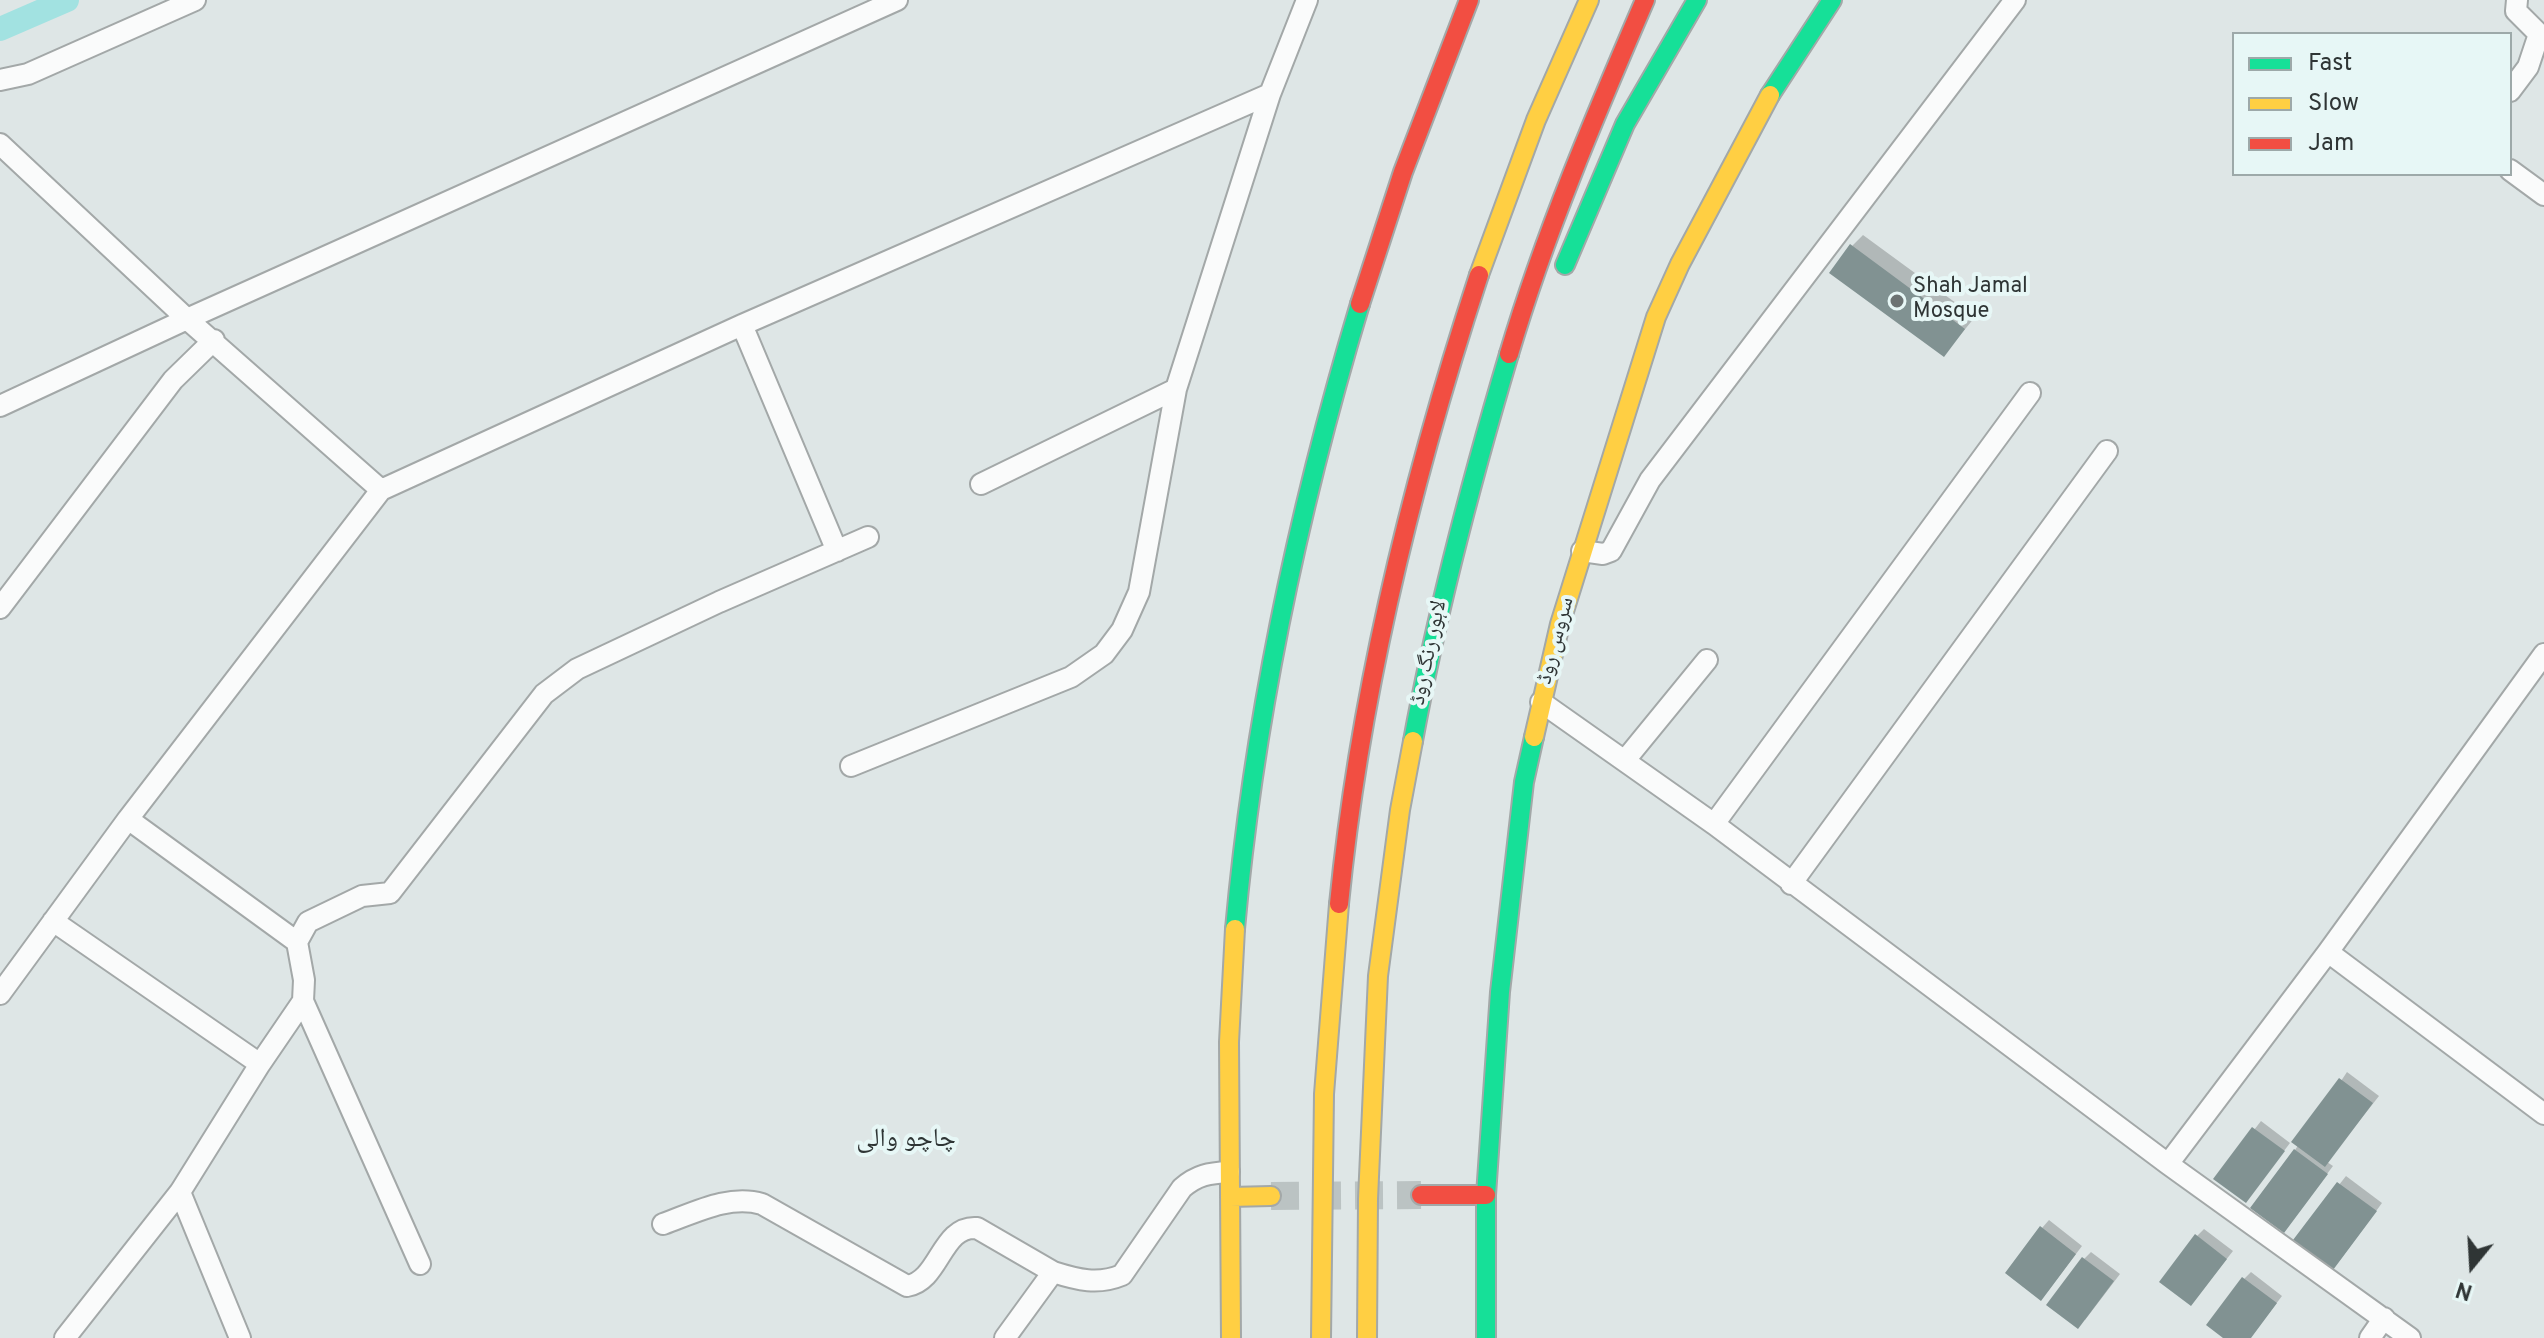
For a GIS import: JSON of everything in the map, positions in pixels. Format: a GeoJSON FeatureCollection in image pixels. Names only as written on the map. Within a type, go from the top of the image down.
{"type":"FeatureCollection","features":[{"type":"Feature","properties":{"kind":"main road"},"geometry":{"type":"LineString","coordinates":[[1231,1338],[1230,997],[1237,901],[1254,773],[1279,628],[1350,336],[1390,212],[1469,0]]}},
{"type":"Feature","properties":{"kind":"main road"},"geometry":{"type":"LineString","coordinates":[[1321,1338],[1322,1145],[1330,1011],[1361,750],[1387,604],[1420,471],[1464,321],[1517,170],[1589,0]]}},
{"type":"Feature","properties":{"kind":"main road","name":"لاہور رنگ روڈ"},"geometry":{"type":"LineString","coordinates":[[1367,1338],[1370,1152],[1382,933],[1413,734],[1445,584],[1520,317],[1560,209],[1645,0]]}},
{"type":"Feature","properties":{"kind":"main road"},"geometry":{"type":"LineString","coordinates":[[1555,288],[1625,124],[1697,0]]}},
{"type":"Feature","properties":{"kind":"main road","name":"سروس روڈ"},"geometry":{"type":"LineString","coordinates":[[1486,1338],[1486,1195],[1500,992],[1524,782],[1560,624],[1656,317],[1680,264],[1770,94],[1832,0]]}},
{"type":"Feature","properties":{"kind":"main road"},"geometry":{"type":"LineString","coordinates":[[1556,72],[1564,14]]}},
{"type":"Feature","properties":{"kind":"main road"},"geometry":{"type":"LineString","coordinates":[[1494,406],[1541,314]]}},
{"type":"Feature","properties":{"kind":"main road"},"geometry":{"type":"LineString","coordinates":[[1421,1195],[1486,1195]]}},
{"type":"Feature","properties":{"kind":"main road"},"geometry":{"type":"LineString","coordinates":[[1230,1197],[1271,1196]]}},
{"type":"Feature","properties":{"kind":"street"},"geometry":{"type":"LineString","coordinates":[[0,80],[28,74],[195,0]]}},
{"type":"Feature","properties":{"kind":"street"},"geometry":{"type":"LineString","coordinates":[[0,406],[897,0]]}},
{"type":"Feature","properties":{"kind":"street"},"geometry":{"type":"LineString","coordinates":[[851,766],[1071,677],[1104,654],[1122,630],[1139,592],[1176,389],[1270,94],[1307,0]]}},
{"type":"Feature","properties":{"kind":"street"},"geometry":{"type":"LineString","coordinates":[[1582,551],[1603,554],[1611,551],[1650,480],[2015,0]]}},
{"type":"Feature","properties":{"kind":"street"},"geometry":{"type":"LineString","coordinates":[[2512,88],[2528,67],[2542,35],[2516,11],[2517,0]]}},
{"type":"Feature","properties":{"kind":"street"},"geometry":{"type":"LineString","coordinates":[[0,994],[128,819],[381,490],[742,325],[1270,94]]}},
{"type":"Feature","properties":{"kind":"street"},"geometry":{"type":"LineString","coordinates":[[0,144],[187,319],[381,490]]}},
{"type":"Feature","properties":{"kind":"street"},"geometry":{"type":"LineString","coordinates":[[2512,171],[2544,195]]}},
{"type":"Feature","properties":{"kind":"street"},"geometry":{"type":"LineString","coordinates":[[742,325],[837,551]]}},
{"type":"Feature","properties":{"kind":"street"},"geometry":{"type":"LineString","coordinates":[[0,608],[173,380],[214,340]]}},
{"type":"Feature","properties":{"kind":"street"},"geometry":{"type":"LineString","coordinates":[[981,484],[1176,389]]}},
{"type":"Feature","properties":{"kind":"street"},"geometry":{"type":"LineString","coordinates":[[1714,824],[2030,393]]}},
{"type":"Feature","properties":{"kind":"street"},"geometry":{"type":"LineString","coordinates":[[1791,884],[2107,451]]}},
{"type":"Feature","properties":{"kind":"street"},"geometry":{"type":"LineString","coordinates":[[420,1264],[303,1001],[304,980],[297,942],[308,922],[362,896],[390,893],[544,694],[577,669],[868,537]]}},
{"type":"Feature","properties":{"kind":"street"},"geometry":{"type":"LineString","coordinates":[[2168,1164],[2328,952],[2544,654]]}},
{"type":"Feature","properties":{"kind":"street"},"geometry":{"type":"LineString","coordinates":[[1626,759],[1707,660]]}},
{"type":"Feature","properties":{"kind":"street"},"geometry":{"type":"LineString","coordinates":[[1541,702],[1626,759],[2168,1164],[2410,1338]]}},
{"type":"Feature","properties":{"kind":"street"},"geometry":{"type":"LineString","coordinates":[[128,819],[297,942]]}},
{"type":"Feature","properties":{"kind":"street"},"geometry":{"type":"LineString","coordinates":[[53,921],[260,1064]]}},
{"type":"Feature","properties":{"kind":"street"},"geometry":{"type":"LineString","coordinates":[[2328,952],[2544,1114]]}},
{"type":"Feature","properties":{"kind":"street"},"geometry":{"type":"LineString","coordinates":[[65,1338],[180,1192],[303,1001]]}},
{"type":"Feature","properties":{"kind":"street"},"geometry":{"type":"LineString","coordinates":[[663,1224],[732,1200],[746,1199],[762,1204],[907,1286],[916,1285],[925,1278],[957,1233],[967,1227],[977,1228],[1053,1272],[1090,1281],[1107,1281],[1122,1275],[1182,1188],[1194,1178],[1229,1172]]}},
{"type":"Feature","properties":{"kind":"street"},"geometry":{"type":"LineString","coordinates":[[180,1192],[240,1338]]}},
{"type":"Feature","properties":{"kind":"street"},"geometry":{"type":"LineString","coordinates":[[1005,1338],[1053,1272]]}},
{"type":"Feature","properties":{"kind":"street"},"geometry":{"type":"LineString","coordinates":[[2370,1338],[2384,1318]]}},
{"type":"Feature","properties":{"kind":"building","name":"Shah Jamal Mosque"},"geometry":{"type":"Polygon","coordinates":[[[1850,244],[1965,329],[1944,357],[1829,273],[1850,244]]]}},
{"type":"Feature","properties":{"kind":"building"},"geometry":{"type":"Polygon","coordinates":[[[2339,1078],[2373,1103],[2325,1167],[2291,1142],[2339,1078]]]}},
{"type":"Feature","properties":{"kind":"building"},"geometry":{"type":"Polygon","coordinates":[[[2252,1127],[2285,1151],[2246,1203],[2213,1179],[2252,1127]]]}},
{"type":"Feature","properties":{"kind":"building"},"geometry":{"type":"Polygon","coordinates":[[[2294,1149],[2328,1174],[2284,1233],[2250,1208],[2294,1149]]]}},
{"type":"Feature","properties":{"kind":"building"},"geometry":{"type":"Polygon","coordinates":[[[2337,1182],[2377,1211],[2333,1270],[2293,1240],[2337,1182]]]}},
{"type":"Feature","properties":{"kind":"building"},"geometry":{"type":"Polygon","coordinates":[[[2040,1226],[2076,1254],[2041,1301],[2005,1273],[2040,1226]]]}},
{"type":"Feature","properties":{"kind":"building"},"geometry":{"type":"Polygon","coordinates":[[[2195,1234],[2227,1259],[2191,1306],[2159,1282],[2195,1234]]]}},
{"type":"Feature","properties":{"kind":"building"},"geometry":{"type":"Polygon","coordinates":[[[2082,1257],[2114,1281],[2078,1329],[2046,1305],[2082,1257]]]}},
{"type":"Feature","properties":{"kind":"building"},"geometry":{"type":"Polygon","coordinates":[[[2242,1277],[2277,1303],[2251,1338],[2223,1338],[2206,1325],[2242,1277]]]}},
{"type":"Feature","properties":{"kind":"waterway"},"geometry":{"type":"LineString","coordinates":[[0,29],[67,0]]}},
{"type":"Feature","properties":{"kind":"tunnel"},"geometry":{"type":"LineString","coordinates":[[1271,1196],[1421,1195]]}},
{"type":"Feature","properties":{"kind":"traffic: fast"},"geometry":{"type":"LineString","coordinates":[[1565,265],[1625,124],[1697,0]]}},
{"type":"Feature","properties":{"kind":"traffic: fast"},"geometry":{"type":"LineString","coordinates":[[1770,95],[1832,0]]}},
{"type":"Feature","properties":{"kind":"traffic: fast"},"geometry":{"type":"LineString","coordinates":[[1235,929],[1254,771],[1282,614],[1317,458],[1360,304]]}},
{"type":"Feature","properties":{"kind":"traffic: fast"},"geometry":{"type":"LineString","coordinates":[[1413,741],[1456,546],[1509,354]]}},
{"type":"Feature","properties":{"kind":"traffic: fast"},"geometry":{"type":"LineString","coordinates":[[1486,1338],[1486,1195],[1500,992],[1524,782],[1534,737]]}},
{"type":"Feature","properties":{"kind":"traffic: slow"},"geometry":{"type":"LineString","coordinates":[[1479,275],[1536,120],[1589,0]]}},
{"type":"Feature","properties":{"kind":"traffic: slow"},"geometry":{"type":"LineString","coordinates":[[1534,737],[1560,624],[1656,317],[1680,264],[1770,95]]}},
{"type":"Feature","properties":{"kind":"traffic: slow"},"geometry":{"type":"LineString","coordinates":[[1367,1338],[1368,1199],[1378,976],[1400,810],[1413,741]]}},
{"type":"Feature","properties":{"kind":"traffic: slow"},"geometry":{"type":"LineString","coordinates":[[1321,1338],[1324,1094],[1339,904]]}},
{"type":"Feature","properties":{"kind":"traffic: slow"},"geometry":{"type":"LineString","coordinates":[[1231,1338],[1229,1042],[1235,929]]}},
{"type":"Feature","properties":{"kind":"traffic: slow"},"geometry":{"type":"LineString","coordinates":[[1230,1197],[1271,1196]]}},
{"type":"Feature","properties":{"kind":"traffic: jam"},"geometry":{"type":"LineString","coordinates":[[1360,304],[1403,172],[1469,0]]}},
{"type":"Feature","properties":{"kind":"traffic: jam"},"geometry":{"type":"LineString","coordinates":[[1509,354],[1555,219],[1645,0]]}},
{"type":"Feature","properties":{"kind":"traffic: jam"},"geometry":{"type":"LineString","coordinates":[[1339,904],[1360,744],[1392,586],[1432,429],[1479,275]]}},
{"type":"Feature","properties":{"kind":"traffic: jam"},"geometry":{"type":"LineString","coordinates":[[1421,1195],[1486,1195]]}},
{"type":"Feature","properties":{"kind":"place","name":"Shah Jamal Mosque"},"geometry":{"type":"Point","coordinates":[1897,301]}},
{"type":"Feature","properties":{"kind":"district","name":"چاچو والی"},"geometry":{"type":"Point","coordinates":[906,1141]}}]}
